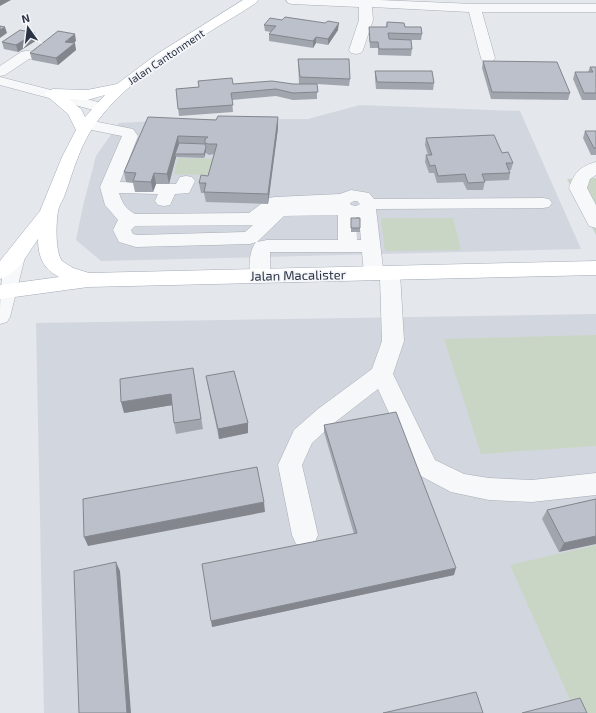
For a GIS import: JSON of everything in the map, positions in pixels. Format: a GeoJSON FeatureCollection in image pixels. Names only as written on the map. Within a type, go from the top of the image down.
{"type":"FeatureCollection","features":[{"type":"Feature","properties":{"kind":"main road","name":"Jalan Cantonment"},"geometry":{"type":"LineString","coordinates":[[49,210],[74,147],[86,127],[101,107],[122,87],[164,56],[252,0]]}},
{"type":"Feature","properties":{"kind":"main road"},"geometry":{"type":"LineString","coordinates":[[52,94],[87,95],[122,87]]}},
{"type":"Feature","properties":{"kind":"main road"},"geometry":{"type":"LineString","coordinates":[[52,94],[75,112],[86,127]]}},
{"type":"Feature","properties":{"kind":"main road"},"geometry":{"type":"LineString","coordinates":[[14,257],[49,210]]}},
{"type":"Feature","properties":{"kind":"main road"},"geometry":{"type":"LineString","coordinates":[[49,210],[49,257],[54,266],[88,280]]}},
{"type":"Feature","properties":{"kind":"main road","name":"Jalan Macalister"},"geometry":{"type":"LineString","coordinates":[[2,285],[88,280],[596,268]]}},
{"type":"Feature","properties":{"kind":"street"},"geometry":{"type":"LineString","coordinates":[[292,0],[365,4],[418,3],[474,8],[596,8]]}},
{"type":"Feature","properties":{"kind":"street"},"geometry":{"type":"LineString","coordinates":[[356,50],[366,20],[365,4]]}},
{"type":"Feature","properties":{"kind":"street"},"geometry":{"type":"LineString","coordinates":[[474,8],[481,28],[484,48],[488,58]]}},
{"type":"Feature","properties":{"kind":"street"},"geometry":{"type":"LineString","coordinates":[[0,72],[36,51]]}},
{"type":"Feature","properties":{"kind":"street"},"geometry":{"type":"LineString","coordinates":[[0,81],[101,107]]}},
{"type":"Feature","properties":{"kind":"street"},"geometry":{"type":"LineString","coordinates":[[86,127],[127,132],[130,136],[109,186],[114,205],[123,215],[132,220]]}},
{"type":"Feature","properties":{"kind":"street"},"geometry":{"type":"LineString","coordinates":[[596,166],[582,176],[578,188],[596,222]]}},
{"type":"Feature","properties":{"kind":"street"},"geometry":{"type":"LineString","coordinates":[[109,186],[183,189],[186,181]]}},
{"type":"Feature","properties":{"kind":"street"},"geometry":{"type":"LineString","coordinates":[[158,220],[168,189]]}},
{"type":"Feature","properties":{"kind":"street"},"geometry":{"type":"LineString","coordinates":[[304,535],[290,465],[303,437],[326,416],[382,374],[393,341],[382,273],[371,246],[368,206],[366,199],[359,196],[351,195],[345,206],[348,246]]}},
{"type":"Feature","properties":{"kind":"street"},"geometry":{"type":"LineString","coordinates":[[275,202],[345,206],[279,211],[250,238],[136,241],[126,238],[122,230],[126,223],[132,220],[254,219],[275,202]]}},
{"type":"Feature","properties":{"kind":"street"},"geometry":{"type":"LineString","coordinates":[[368,206],[544,203]]}},
{"type":"Feature","properties":{"kind":"street"},"geometry":{"type":"LineString","coordinates":[[260,276],[260,250],[262,247],[371,246]]}},
{"type":"Feature","properties":{"kind":"street"},"geometry":{"type":"LineString","coordinates":[[0,317],[2,285],[14,257]]}},
{"type":"Feature","properties":{"kind":"street"},"geometry":{"type":"LineString","coordinates":[[382,374],[426,467],[460,484],[489,489],[532,491],[596,484]]}},
{"type":"Feature","properties":{"kind":"shaded area"},"geometry":{"type":"Polygon","coordinates":[[[360,105],[520,111],[581,249],[101,261],[76,240],[96,156],[119,123],[194,119],[308,119],[360,105]]]}},
{"type":"Feature","properties":{"kind":"shaded area"},"geometry":{"type":"Polygon","coordinates":[[[596,314],[596,713],[44,713],[36,323],[596,314]]]}},
{"type":"Feature","properties":{"kind":"green space"},"geometry":{"type":"Polygon","coordinates":[[[178,158],[214,159],[211,175],[174,174],[178,158]]]}},
{"type":"Feature","properties":{"kind":"green space"},"geometry":{"type":"Polygon","coordinates":[[[596,178],[596,235],[567,179],[596,178]]]}},
{"type":"Feature","properties":{"kind":"green space"},"geometry":{"type":"Polygon","coordinates":[[[381,218],[453,218],[461,250],[385,251],[381,218]]]}},
{"type":"Feature","properties":{"kind":"green space"},"geometry":{"type":"Polygon","coordinates":[[[596,335],[596,446],[481,454],[444,339],[596,335]]]}},
{"type":"Feature","properties":{"kind":"green space"},"geometry":{"type":"Polygon","coordinates":[[[596,545],[596,713],[576,713],[510,565],[596,545]]]}},
{"type":"Feature","properties":{"kind":"building"},"geometry":{"type":"Polygon","coordinates":[[[285,17],[325,23],[328,21],[339,23],[328,39],[316,37],[313,41],[269,34],[276,26],[264,25],[270,18],[282,20],[285,17]]]}},
{"type":"Feature","properties":{"kind":"building"},"geometry":{"type":"Polygon","coordinates":[[[387,22],[404,23],[405,27],[421,27],[422,34],[388,33],[389,39],[411,40],[412,49],[379,49],[378,42],[370,42],[369,27],[387,27],[387,22]]]}},
{"type":"Feature","properties":{"kind":"building"},"geometry":{"type":"Polygon","coordinates":[[[20,30],[35,33],[16,45],[2,42],[20,30]]]}},
{"type":"Feature","properties":{"kind":"building"},"geometry":{"type":"Polygon","coordinates":[[[58,31],[75,34],[65,42],[75,43],[56,58],[30,53],[58,31]]]}},
{"type":"Feature","properties":{"kind":"building"},"geometry":{"type":"Polygon","coordinates":[[[298,59],[349,59],[350,79],[300,77],[298,59]]]}},
{"type":"Feature","properties":{"kind":"building"},"geometry":{"type":"Polygon","coordinates":[[[483,61],[557,62],[570,93],[492,92],[483,61]]]}},
{"type":"Feature","properties":{"kind":"building"},"geometry":{"type":"Polygon","coordinates":[[[590,67],[596,67],[596,93],[584,93],[575,72],[593,72],[590,67]]]}},
{"type":"Feature","properties":{"kind":"building"},"geometry":{"type":"Polygon","coordinates":[[[375,71],[432,71],[434,83],[377,82],[375,71]]]}},
{"type":"Feature","properties":{"kind":"building"},"geometry":{"type":"Polygon","coordinates":[[[232,78],[233,84],[272,81],[293,84],[317,84],[318,92],[293,93],[276,89],[231,93],[233,105],[178,109],[176,89],[199,87],[198,81],[232,78]]]}},
{"type":"Feature","properties":{"kind":"building"},"geometry":{"type":"Polygon","coordinates":[[[218,116],[278,117],[268,194],[204,192],[206,183],[199,183],[201,175],[208,176],[217,144],[205,143],[205,139],[208,137],[178,136],[167,174],[154,173],[151,182],[133,181],[136,173],[124,172],[148,117],[216,120],[218,116]]]}},
{"type":"Feature","properties":{"kind":"building"},"geometry":{"type":"Polygon","coordinates":[[[585,131],[596,131],[596,148],[594,148],[585,131]]]}},
{"type":"Feature","properties":{"kind":"building"},"geometry":{"type":"Polygon","coordinates":[[[494,135],[502,153],[508,152],[513,163],[506,163],[510,173],[482,174],[485,182],[468,183],[465,174],[438,176],[435,165],[430,166],[426,155],[432,155],[426,138],[494,135]]]}},
{"type":"Feature","properties":{"kind":"building"},"geometry":{"type":"Polygon","coordinates":[[[179,143],[205,144],[206,147],[204,154],[175,154],[179,143]]]}},
{"type":"Feature","properties":{"kind":"building"},"geometry":{"type":"Polygon","coordinates":[[[351,218],[360,218],[360,228],[351,228],[351,218]]]}},
{"type":"Feature","properties":{"kind":"building"},"geometry":{"type":"Polygon","coordinates":[[[193,368],[201,419],[174,423],[171,394],[121,402],[120,379],[193,368]]]}},
{"type":"Feature","properties":{"kind":"building"},"geometry":{"type":"Polygon","coordinates":[[[234,371],[248,423],[218,429],[206,376],[234,371]]]}},
{"type":"Feature","properties":{"kind":"building"},"geometry":{"type":"Polygon","coordinates":[[[396,412],[456,568],[211,621],[202,564],[357,533],[324,425],[396,412]]]}},
{"type":"Feature","properties":{"kind":"building"},"geometry":{"type":"Polygon","coordinates":[[[257,467],[264,502],[84,537],[83,499],[257,467]]]}},
{"type":"Feature","properties":{"kind":"building"},"geometry":{"type":"Polygon","coordinates":[[[596,499],[596,536],[564,543],[547,510],[596,499]]]}},
{"type":"Feature","properties":{"kind":"building"},"geometry":{"type":"Polygon","coordinates":[[[116,562],[127,713],[79,713],[74,571],[116,562]]]}},
{"type":"Feature","properties":{"kind":"building"},"geometry":{"type":"Polygon","coordinates":[[[476,692],[483,713],[383,713],[476,692]]]}},
{"type":"Feature","properties":{"kind":"building"},"geometry":{"type":"Polygon","coordinates":[[[580,698],[587,713],[522,713],[580,698]]]}}]}
